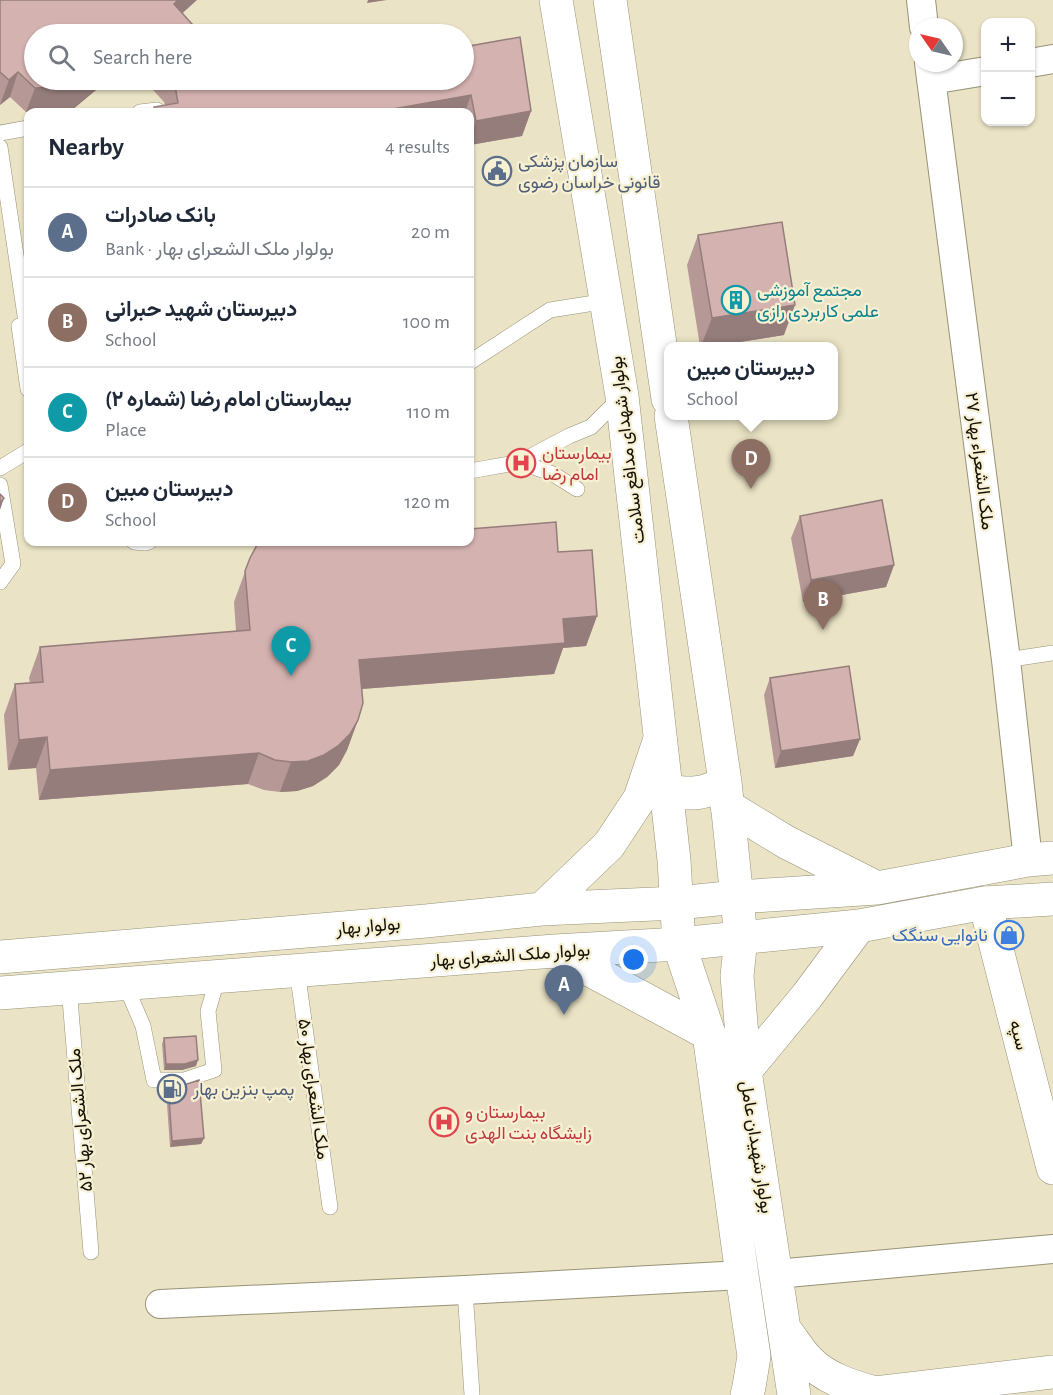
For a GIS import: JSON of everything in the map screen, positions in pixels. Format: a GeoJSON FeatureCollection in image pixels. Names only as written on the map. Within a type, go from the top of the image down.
{"type":"FeatureCollection","features":[{"type":"Feature","properties":{"kind":"street","name":"بولوار شهدای مدافع سلامت"},"geometry":{"type":"LineString","coordinates":[[556,0],[622,396],[666,790],[676,903]]}},
{"type":"Feature","properties":{"kind":"street"},"geometry":{"type":"LineString","coordinates":[[610,0],[664,365]]}},
{"type":"Feature","properties":{"kind":"street"},"geometry":{"type":"LineString","coordinates":[[921,0],[923,18]]}},
{"type":"Feature","properties":{"kind":"street"},"geometry":{"type":"LineString","coordinates":[[1035,62],[1053,59]]}},
{"type":"Feature","properties":{"kind":"street"},"geometry":{"type":"LineString","coordinates":[[963,71],[981,71]]}},
{"type":"Feature","properties":{"kind":"street","name":"ملک الشعراء بهار ۲۷"},"geometry":{"type":"LineString","coordinates":[[930,72],[1006,660],[1041,859]]}},
{"type":"Feature","properties":{"kind":"street"},"geometry":{"type":"LineString","coordinates":[[672,420],[726,794],[736,897],[876,888],[1041,859]]}},
{"type":"Feature","properties":{"kind":"street"},"geometry":{"type":"LineString","coordinates":[[542,909],[609,845],[640,798],[660,739]]}},
{"type":"Feature","properties":{"kind":"street"},"geometry":{"type":"LineString","coordinates":[[666,790],[691,794],[714,788],[726,794],[786,842],[876,888]]}},
{"type":"Feature","properties":{"kind":"street","name":"بولوار بهار"},"geometry":{"type":"LineString","coordinates":[[0,957],[542,909],[676,903],[736,897]]}},
{"type":"Feature","properties":{"kind":"street","name":"بولوار شهیدان عامل"},"geometry":{"type":"LineString","coordinates":[[736,897],[741,938],[737,976],[745,1071],[794,1395]]}},
{"type":"Feature","properties":{"kind":"street","name":"بولوار ملک الشعرای بهار"},"geometry":{"type":"LineString","coordinates":[[0,993],[555,951],[679,944],[859,926],[985,903],[1053,899]]}},
{"type":"Feature","properties":{"kind":"street","name":"بولوار شهیدان عامل"},"geometry":{"type":"LineString","coordinates":[[676,903],[679,944],[709,1034],[754,1356],[747,1395]]}},
{"type":"Feature","properties":{"kind":"street","name":"سپه"},"geometry":{"type":"LineString","coordinates":[[985,903],[1053,1168]]}},
{"type":"Feature","properties":{"kind":"street"},"geometry":{"type":"LineString","coordinates":[[745,1071],[807,996],[859,926]]}},
{"type":"Feature","properties":{"kind":"street"},"geometry":{"type":"LineString","coordinates":[[555,951],[709,1034]]}},
{"type":"Feature","properties":{"kind":"street"},"geometry":{"type":"LineString","coordinates":[[776,1274],[1053,1249]]}},
{"type":"Feature","properties":{"kind":"street"},"geometry":{"type":"LineString","coordinates":[[160,1304],[742,1275]]}},
{"type":"Feature","properties":{"kind":"street"},"geometry":{"type":"LineString","coordinates":[[784,1329],[808,1360],[822,1373],[875,1393],[1053,1372]]}},
{"type":"Feature","properties":{"kind":"lane"},"geometry":{"type":"LineString","coordinates":[[0,133],[24,130]]}},
{"type":"Feature","properties":{"kind":"lane"},"geometry":{"type":"LineString","coordinates":[[0,147],[24,309]]}},
{"type":"Feature","properties":{"kind":"lane"},"geometry":{"type":"LineString","coordinates":[[0,201],[24,362]]}},
{"type":"Feature","properties":{"kind":"lane"},"geometry":{"type":"LineString","coordinates":[[474,359],[550,310],[607,301]]}},
{"type":"Feature","properties":{"kind":"lane"},"geometry":{"type":"LineString","coordinates":[[474,470],[520,462],[591,427],[622,396]]}},
{"type":"Feature","properties":{"kind":"lane"},"geometry":{"type":"LineString","coordinates":[[0,468],[24,453]]}},
{"type":"Feature","properties":{"kind":"lane"},"geometry":{"type":"LineString","coordinates":[[520,462],[553,474],[577,489]]}},
{"type":"Feature","properties":{"kind":"lane"},"geometry":{"type":"LineString","coordinates":[[0,485],[13,564],[0,582]]}},
{"type":"Feature","properties":{"kind":"lane"},"geometry":{"type":"LineString","coordinates":[[1006,660],[1053,652]]}},
{"type":"Feature","properties":{"kind":"lane","name":"ملک الشعرای بهار ۵۰"},"geometry":{"type":"LineString","coordinates":[[297,970],[330,1207]]}},
{"type":"Feature","properties":{"kind":"lane"},"geometry":{"type":"LineString","coordinates":[[125,984],[143,1026],[154,1080],[184,1080],[214,1070],[208,1011],[218,976]]}},
{"type":"Feature","properties":{"kind":"lane","name":"ملک الشعرای بهار ۵۲"},"geometry":{"type":"LineString","coordinates":[[69,987],[91,1252]]}},
{"type":"Feature","properties":{"kind":"lane"},"geometry":{"type":"LineString","coordinates":[[465,1290],[472,1395]]}},
{"type":"Feature","properties":{"kind":"building"},"geometry":{"type":"Polygon","coordinates":[[[0,0],[178,0],[174,4],[192,24],[24,24],[24,78],[18,72],[9,80],[0,72],[0,0]]]}},
{"type":"Feature","properties":{"kind":"building"},"geometry":{"type":"Polygon","coordinates":[[[520,37],[531,111],[476,121],[471,95],[398,108],[154,107],[178,103],[176,90],[474,90],[474,45],[520,37]]]}},
{"type":"Feature","properties":{"kind":"building"},"geometry":{"type":"Polygon","coordinates":[[[782,222],[795,305],[712,318],[698,235],[782,222]]]}},
{"type":"Feature","properties":{"kind":"building"},"geometry":{"type":"Polygon","coordinates":[[[882,500],[894,565],[811,580],[800,516],[882,500]]]}},
{"type":"Feature","properties":{"kind":"building"},"geometry":{"type":"Polygon","coordinates":[[[556,522],[558,552],[592,550],[597,616],[563,619],[565,643],[359,660],[363,703],[358,720],[350,734],[338,746],[308,761],[275,760],[259,753],[50,770],[47,737],[19,740],[15,684],[43,682],[40,647],[250,630],[245,571],[256,546],[474,546],[474,529],[556,522]]]}},
{"type":"Feature","properties":{"kind":"building"},"geometry":{"type":"Polygon","coordinates":[[[849,666],[860,739],[781,751],[770,678],[849,666]]]}},
{"type":"Feature","properties":{"kind":"building"},"geometry":{"type":"Polygon","coordinates":[[[196,1036],[198,1060],[185,1064],[166,1064],[164,1038],[196,1036]]]}},
{"type":"Feature","properties":{"kind":"building"},"geometry":{"type":"Polygon","coordinates":[[[199,1080],[204,1138],[172,1141],[168,1084],[187,1084],[199,1080]]]}},
{"type":"Feature","properties":{"kind":"place","name":"سازمان پزشکی قانونی خراسان رضوی"},"geometry":{"type":"Point","coordinates":[497,171]}},
{"type":"Feature","properties":{"kind":"place","name":"مجتمع آموزشی علمی کاربردی رازی"},"geometry":{"type":"Point","coordinates":[736,300]}},
{"type":"Feature","properties":{"kind":"place","name":"بیمارستان امام رضا"},"geometry":{"type":"Point","coordinates":[521,463]}},
{"type":"Feature","properties":{"kind":"place","name":"دبیرستان مبین"},"geometry":{"type":"Point","coordinates":[751,489]}},
{"type":"Feature","properties":{"kind":"place","name":"دبیرستان شهید حبرانی"},"geometry":{"type":"Point","coordinates":[823,630]}},
{"type":"Feature","properties":{"kind":"place","name":"بیمارستان امام رضا (شماره ۲)"},"geometry":{"type":"Point","coordinates":[291,676]}},
{"type":"Feature","properties":{"kind":"place","name":"نانوایی سنگک"},"geometry":{"type":"Point","coordinates":[1009,935]}},
{"type":"Feature","properties":{"kind":"place","name":"بانک صادرات"},"geometry":{"type":"Point","coordinates":[564,1015]}},
{"type":"Feature","properties":{"kind":"place","name":"پمپ بنزین بهار"},"geometry":{"type":"Point","coordinates":[172,1089]}},
{"type":"Feature","properties":{"kind":"place","name":"بیمارستان و زایشگاه بنت الهدی"},"geometry":{"type":"Point","coordinates":[444,1122]}}]}
